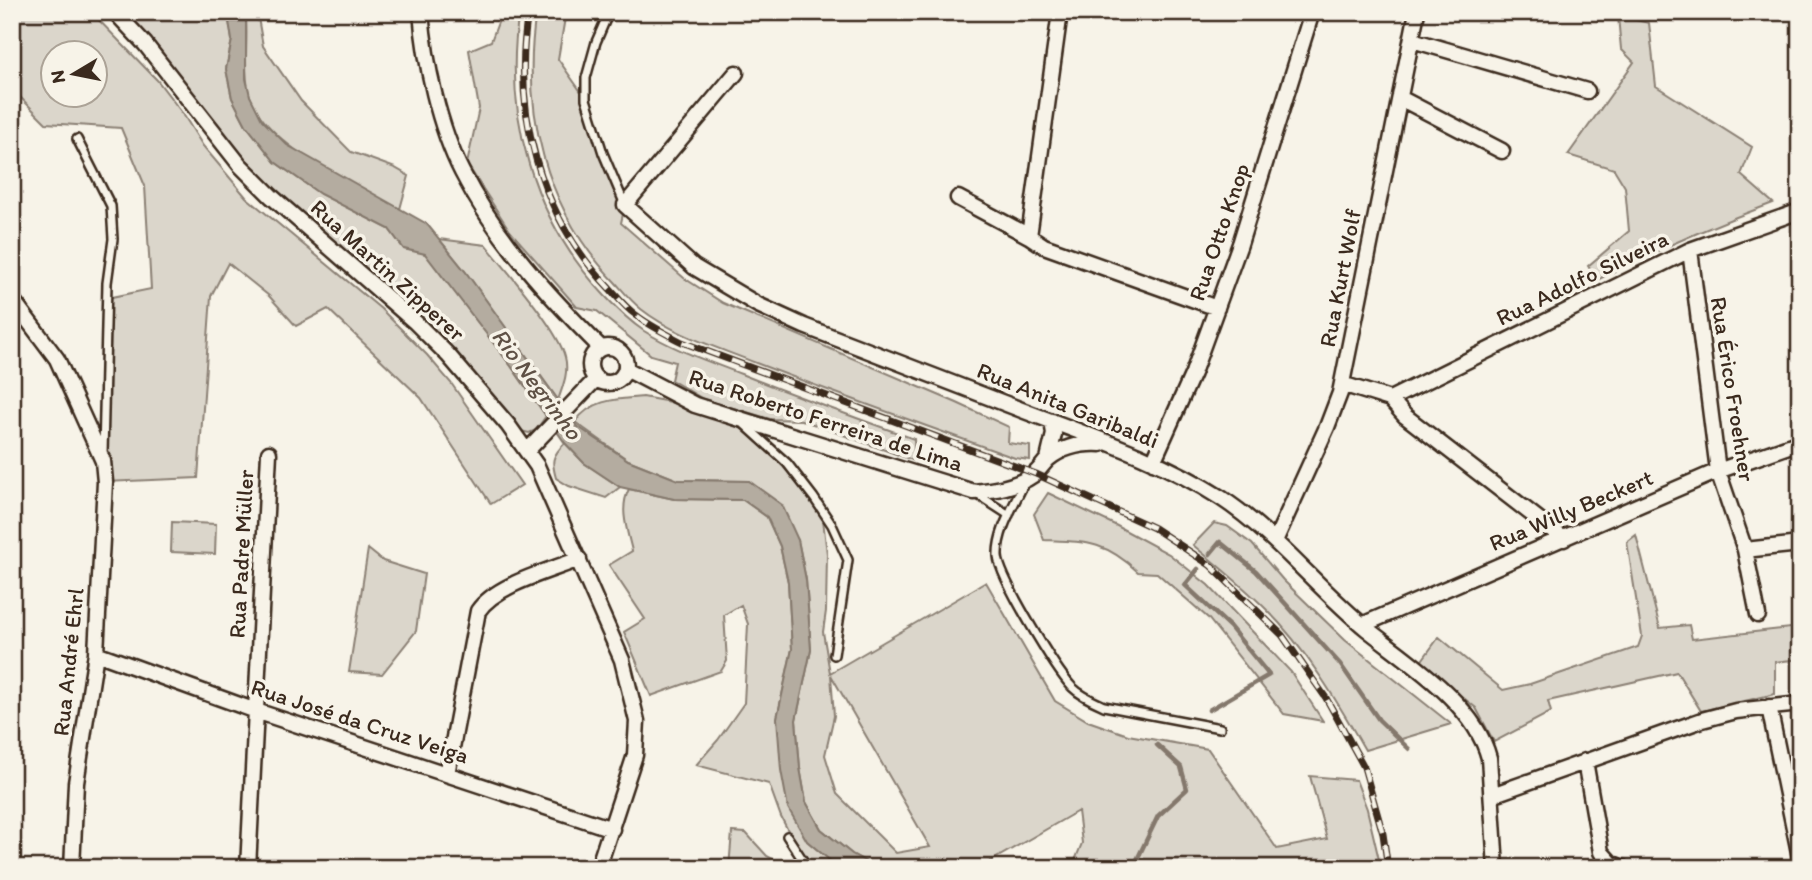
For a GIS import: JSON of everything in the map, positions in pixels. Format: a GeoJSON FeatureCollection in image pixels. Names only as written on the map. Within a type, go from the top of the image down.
{"type":"FeatureCollection","features":[{"type":"Feature","properties":{"kind":"street","name":"Rua Martin Zipperer"},"geometry":{"type":"LineString","coordinates":[[115,12],[145,44],[240,165],[449,355],[537,467],[622,660],[637,722],[635,755],[598,868]]}},
{"type":"Feature","properties":{"kind":"street"},"geometry":{"type":"LineString","coordinates":[[421,12],[430,75],[461,172],[490,219],[525,265],[563,310],[601,348]]}},
{"type":"Feature","properties":{"kind":"street"},"geometry":{"type":"LineString","coordinates":[[1029,236],[1060,12]]}},
{"type":"Feature","properties":{"kind":"street","name":"Rua Otto Knop"},"geometry":{"type":"LineString","coordinates":[[1153,462],[1193,373],[1217,308],[1254,201],[1312,12]]}},
{"type":"Feature","properties":{"kind":"street","name":"Rua Kurt Wolf"},"geometry":{"type":"LineString","coordinates":[[1275,541],[1327,428],[1342,384],[1417,12]]}},
{"type":"Feature","properties":{"kind":"street"},"geometry":{"type":"LineString","coordinates":[[1412,40],[1587,91]]}},
{"type":"Feature","properties":{"kind":"street"},"geometry":{"type":"LineString","coordinates":[[625,205],[736,73]]}},
{"type":"Feature","properties":{"kind":"street"},"geometry":{"type":"LineString","coordinates":[[1400,98],[1502,151]]}},
{"type":"Feature","properties":{"kind":"street"},"geometry":{"type":"LineString","coordinates":[[958,198],[1044,246],[1217,308]]}},
{"type":"Feature","properties":{"kind":"street","name":"Rua Anita Garibaldi"},"geometry":{"type":"LineString","coordinates":[[625,205],[694,267],[758,304],[804,326],[1153,462],[1219,496],[1241,512],[1275,541],[1314,582],[1456,702],[1472,720],[1487,747],[1496,868]]}},
{"type":"Feature","properties":{"kind":"street","name":"Rua Adolfo Silveira"},"geometry":{"type":"LineString","coordinates":[[1390,399],[1690,250],[1800,211]]}},
{"type":"Feature","properties":{"kind":"street","name":"Rua Érico Froehner"},"geometry":{"type":"LineString","coordinates":[[1690,250],[1718,471],[1745,550],[1758,615]]}},
{"type":"Feature","properties":{"kind":"street"},"geometry":{"type":"LineString","coordinates":[[12,299],[57,359],[103,461]]}},
{"type":"Feature","properties":{"kind":"street"},"geometry":{"type":"LineString","coordinates":[[601,348],[617,349],[626,361],[626,369],[623,376],[610,384],[596,379],[590,366],[595,352],[601,348]]}},
{"type":"Feature","properties":{"kind":"street","name":"Rua Roberto Ferreira de Lima"},"geometry":{"type":"LineString","coordinates":[[626,369],[695,405],[974,492],[996,490],[1025,480],[1036,474],[1048,459],[1067,449],[1088,443],[1110,444]]}},
{"type":"Feature","properties":{"kind":"street"},"geometry":{"type":"LineString","coordinates":[[527,451],[596,379]]}},
{"type":"Feature","properties":{"kind":"street"},"geometry":{"type":"LineString","coordinates":[[1342,384],[1390,399],[1405,416],[1564,539]]}},
{"type":"Feature","properties":{"kind":"street"},"geometry":{"type":"LineString","coordinates":[[1048,459],[1054,434],[1052,421]]}},
{"type":"Feature","properties":{"kind":"street","name":"Rua Willy Beckert"},"geometry":{"type":"LineString","coordinates":[[1362,625],[1718,471],[1800,442]]}},
{"type":"Feature","properties":{"kind":"street","name":"Rua Padre Müller"},"geometry":{"type":"LineString","coordinates":[[248,868],[269,453]]}},
{"type":"Feature","properties":{"kind":"street","name":"Rua André Ehrl"},"geometry":{"type":"LineString","coordinates":[[72,868],[76,783],[96,653],[105,482],[103,461]]}},
{"type":"Feature","properties":{"kind":"street"},"geometry":{"type":"LineString","coordinates":[[1745,550],[1800,544]]}},
{"type":"Feature","properties":{"kind":"street"},"geometry":{"type":"LineString","coordinates":[[447,774],[478,611],[483,603],[502,590],[579,559]]}},
{"type":"Feature","properties":{"kind":"street","name":"Rua José da Cruz Veiga"},"geometry":{"type":"LineString","coordinates":[[96,653],[256,710],[612,829]]}},
{"type":"Feature","properties":{"kind":"street"},"geometry":{"type":"LineString","coordinates":[[1492,795],[1702,720],[1736,711],[1800,704]]}},
{"type":"Feature","properties":{"kind":"street"},"geometry":{"type":"LineString","coordinates":[[1769,707],[1800,857]]}},
{"type":"Feature","properties":{"kind":"street"},"geometry":{"type":"LineString","coordinates":[[1585,761],[1601,852],[1611,863],[1623,868]]}},
{"type":"Feature","properties":{"kind":"lane"},"geometry":{"type":"LineString","coordinates":[[609,12],[596,42],[586,78],[586,99],[603,153],[625,205]]}},
{"type":"Feature","properties":{"kind":"lane"},"geometry":{"type":"LineString","coordinates":[[77,139],[111,205],[113,239],[107,283],[103,461]]}},
{"type":"Feature","properties":{"kind":"lane"},"geometry":{"type":"LineString","coordinates":[[737,418],[787,463],[822,511],[848,560],[834,655]]}},
{"type":"Feature","properties":{"kind":"lane"},"geometry":{"type":"LineString","coordinates":[[1025,480],[999,542],[998,559],[1004,579],[1071,685],[1087,698],[1104,706],[1220,729]]}},
{"type":"Feature","properties":{"kind":"lane"},"geometry":{"type":"LineString","coordinates":[[974,492],[1009,515]]}},
{"type":"Feature","properties":{"kind":"lane"},"geometry":{"type":"LineString","coordinates":[[787,836],[808,868]]}},
{"type":"Feature","properties":{"kind":"shaded area"},"geometry":{"type":"Polygon","coordinates":[[[12,12],[91,12],[157,80],[203,146],[246,197],[381,309],[427,355],[451,383],[522,485],[491,504],[421,398],[328,309],[296,326],[269,296],[228,263],[211,296],[198,478],[105,482],[107,298],[151,289],[145,186],[121,128],[46,123],[12,89],[12,12]]]}},
{"type":"Feature","properties":{"kind":"shaded area"},"geometry":{"type":"Polygon","coordinates":[[[123,12],[222,12],[229,21],[232,40],[226,69],[232,98],[246,125],[275,162],[320,194],[389,229],[404,249],[425,253],[546,416],[536,430],[529,433],[521,431],[442,336],[272,189],[243,160],[172,66],[123,12]]]}},
{"type":"Feature","properties":{"kind":"shaded area"},"geometry":{"type":"Polygon","coordinates":[[[242,12],[257,12],[263,46],[301,101],[351,152],[409,176],[400,209],[312,162],[272,130],[258,112],[249,93],[246,18],[242,12]]]}},
{"type":"Feature","properties":{"kind":"shaded area"},"geometry":{"type":"Polygon","coordinates":[[[502,12],[519,12],[515,51],[520,127],[542,200],[559,234],[580,266],[605,296],[639,327],[679,350],[914,439],[915,461],[802,420],[770,419],[703,399],[671,380],[675,362],[651,355],[597,311],[577,307],[510,231],[467,164],[479,108],[469,50],[491,41],[502,12]]]}},
{"type":"Feature","properties":{"kind":"shaded area"},"geometry":{"type":"Polygon","coordinates":[[[536,12],[566,12],[558,59],[586,99],[625,205],[621,223],[684,278],[723,303],[1009,427],[1008,443],[1030,446],[1030,460],[1015,458],[711,346],[667,326],[637,306],[591,254],[555,191],[536,122],[532,85],[536,12]]]}},
{"type":"Feature","properties":{"kind":"shaded area"},"geometry":{"type":"Polygon","coordinates":[[[1618,16],[1649,23],[1656,86],[1752,147],[1741,175],[1773,203],[1684,239],[1597,280],[1588,266],[1629,231],[1625,187],[1614,169],[1568,155],[1634,62],[1621,49],[1618,16]]]}},
{"type":"Feature","properties":{"kind":"shaded area"},"geometry":{"type":"Polygon","coordinates":[[[439,239],[486,245],[542,316],[553,331],[565,357],[565,379],[558,400],[465,271],[439,239]]]}},
{"type":"Feature","properties":{"kind":"shaded area"},"geometry":{"type":"Polygon","coordinates":[[[643,397],[670,402],[752,431],[822,511],[827,554],[823,632],[830,673],[986,582],[1055,701],[1088,721],[1128,735],[1208,749],[1277,849],[1327,839],[1310,776],[1356,780],[1367,809],[1381,868],[1072,868],[1082,843],[1078,811],[979,868],[877,868],[852,854],[821,829],[806,802],[800,768],[796,720],[811,650],[806,580],[798,540],[749,481],[678,480],[628,460],[575,422],[589,409],[605,402],[643,397]],[[831,675],[834,716],[825,755],[837,794],[896,853],[930,847],[831,675]]]}},
{"type":"Feature","properties":{"kind":"shaded area"},"geometry":{"type":"Polygon","coordinates":[[[565,443],[584,463],[620,487],[606,498],[569,486],[556,478],[554,459],[565,443]]]}},
{"type":"Feature","properties":{"kind":"shaded area"},"geometry":{"type":"Polygon","coordinates":[[[629,489],[674,499],[743,500],[767,517],[780,546],[788,582],[792,649],[777,718],[807,841],[839,868],[798,868],[806,865],[781,817],[769,784],[696,765],[744,703],[748,624],[741,605],[724,615],[727,661],[721,671],[651,696],[624,632],[645,619],[609,565],[632,551],[624,511],[629,489]]]}},
{"type":"Feature","properties":{"kind":"shaded area"},"geometry":{"type":"Polygon","coordinates":[[[1048,493],[1169,554],[1208,585],[1291,672],[1323,721],[1284,714],[1208,618],[1157,573],[1138,572],[1115,554],[1095,545],[1044,540],[1034,514],[1048,493]]]}},
{"type":"Feature","properties":{"kind":"shaded area"},"geometry":{"type":"Polygon","coordinates":[[[172,522],[216,524],[215,554],[171,552],[172,522]]]}},
{"type":"Feature","properties":{"kind":"shaded area"},"geometry":{"type":"Polygon","coordinates":[[[1214,523],[1227,526],[1252,544],[1283,580],[1345,640],[1451,724],[1365,750],[1295,641],[1257,601],[1193,545],[1214,523]]]}},
{"type":"Feature","properties":{"kind":"shaded area"},"geometry":{"type":"Polygon","coordinates":[[[1636,535],[1660,628],[1689,625],[1692,639],[1800,627],[1800,659],[1775,662],[1775,694],[1701,711],[1677,672],[1548,701],[1551,712],[1494,742],[1476,708],[1420,663],[1439,637],[1503,690],[1530,684],[1638,647],[1642,636],[1627,542],[1636,535]]]}},
{"type":"Feature","properties":{"kind":"shaded area"},"geometry":{"type":"Polygon","coordinates":[[[368,549],[383,561],[424,574],[416,631],[382,674],[349,672],[368,549]]]}},
{"type":"Feature","properties":{"kind":"shaded area"},"geometry":{"type":"Polygon","coordinates":[[[732,832],[746,833],[767,856],[789,868],[729,868],[732,832]]]}},
{"type":"Feature","properties":{"kind":"water","name":"Rio Negrinho"},"geometry":{"type":"Polygon","coordinates":[[[222,12],[242,12],[246,17],[246,79],[250,96],[262,120],[287,145],[427,224],[465,271],[577,426],[628,460],[678,480],[749,481],[782,505],[798,540],[806,580],[811,650],[796,720],[806,802],[821,829],[852,854],[877,868],[839,868],[807,841],[788,808],[781,770],[777,718],[792,649],[788,582],[780,546],[767,517],[743,500],[674,499],[620,487],[584,463],[565,443],[511,366],[425,254],[404,249],[389,229],[320,194],[275,162],[246,125],[232,98],[226,69],[232,40],[229,21],[222,12]]]}},
{"type":"Feature","properties":{"kind":"waterway"},"geometry":{"type":"LineString","coordinates":[[1210,554],[1220,542],[1256,571],[1340,664],[1379,720],[1409,749]]}},
{"type":"Feature","properties":{"kind":"waterway"},"geometry":{"type":"LineString","coordinates":[[1198,569],[1185,585],[1230,627],[1269,675],[1209,710]]}},
{"type":"Feature","properties":{"kind":"waterway"},"geometry":{"type":"LineString","coordinates":[[1133,868],[1158,816],[1187,789],[1181,767],[1157,745]]}},
{"type":"Feature","properties":{"kind":"railway"},"geometry":{"type":"LineString","coordinates":[[528,12],[524,87],[536,160],[565,229],[585,260],[625,306],[647,323],[682,342],[1036,474],[1154,528],[1210,565],[1282,635],[1326,698],[1364,767],[1383,834],[1388,868]]}}]}
